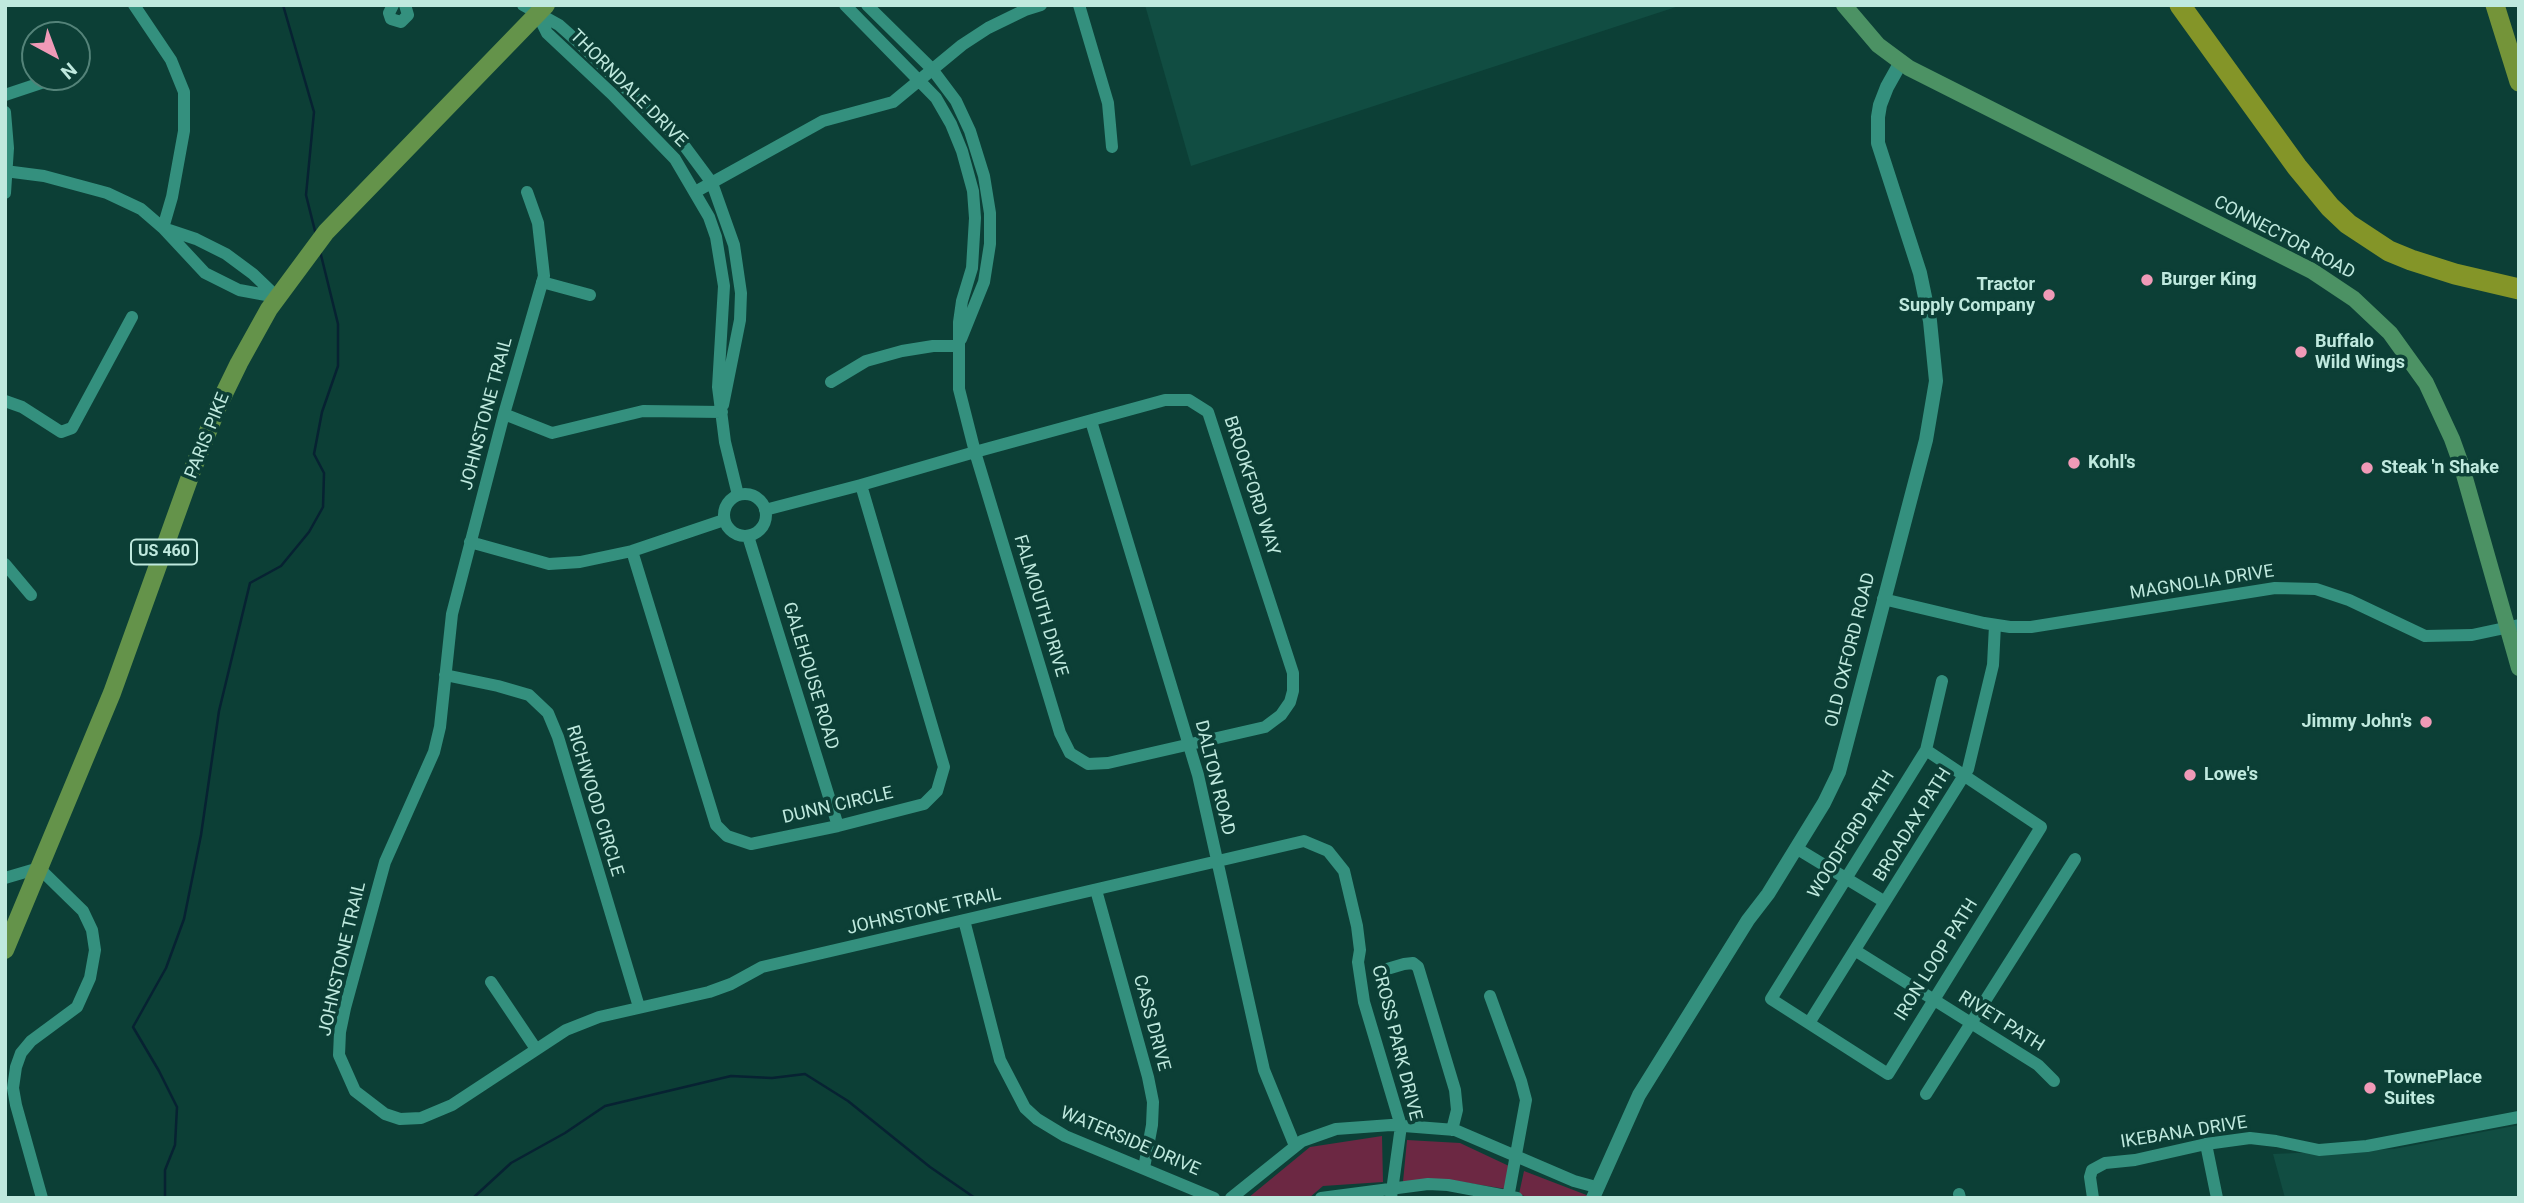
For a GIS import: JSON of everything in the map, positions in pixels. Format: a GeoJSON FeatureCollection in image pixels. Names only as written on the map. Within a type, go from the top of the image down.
{"type":"FeatureCollection","features":[{"type":"Feature","properties":{"kind":"highway"},"geometry":{"type":"LineString","coordinates":[[2180,5],[2297,167],[2348,224],[2389,251],[2411,260],[2455,274],[2519,289]]}},
{"type":"Feature","properties":{"kind":"highway"},"geometry":{"type":"LineString","coordinates":[[2497,11],[2519,82]]}},
{"type":"Feature","properties":{"kind":"main road","name":"CONNECTOR ROAD"},"geometry":{"type":"LineString","coordinates":[[1844,5],[1868,36],[1900,62],[2312,271],[2354,299],[2390,333],[2411,360],[2440,410],[2461,464],[2513,626],[2519,668]]}},
{"type":"Feature","properties":{"kind":"main road","name":"PARIS PIKE"},"geometry":{"type":"LineString","coordinates":[[5,950],[112,693],[192,471],[239,363],[277,297],[312,248],[535,7]]}},
{"type":"Feature","properties":{"kind":"street"},"geometry":{"type":"LineString","coordinates":[[134,5],[171,60],[184,92],[184,131],[172,198],[163,228]]}},
{"type":"Feature","properties":{"kind":"street"},"geometry":{"type":"LineString","coordinates":[[393,5],[389,13],[391,19],[401,22],[408,15],[405,5]]}},
{"type":"Feature","properties":{"kind":"street","name":"FALMOUTH DRIVE"},"geometry":{"type":"LineString","coordinates":[[845,5],[936,98],[962,151],[973,191],[975,218],[972,268],[962,301],[958,346],[959,389],[975,452],[1060,733],[1070,752],[1088,764],[1108,763],[1189,745]]}},
{"type":"Feature","properties":{"kind":"street","name":"FALMOUTH DRIVE"},"geometry":{"type":"LineString","coordinates":[[867,5],[932,69],[956,102],[970,131],[984,176],[990,213],[990,244],[984,282],[958,346]]}},
{"type":"Feature","properties":{"kind":"street"},"geometry":{"type":"LineString","coordinates":[[695,192],[823,121],[893,102],[988,28],[1024,8],[1041,5]]}},
{"type":"Feature","properties":{"kind":"street"},"geometry":{"type":"LineString","coordinates":[[1079,5],[1108,103],[1112,147]]}},
{"type":"Feature","properties":{"kind":"street","name":"THORNDALE DRIVE"},"geometry":{"type":"LineString","coordinates":[[535,7],[568,33],[683,144],[712,183],[734,245],[741,293],[740,320],[722,412]]}},
{"type":"Feature","properties":{"kind":"street","name":"THORNDALE DRIVE"},"geometry":{"type":"LineString","coordinates":[[535,7],[547,33],[612,94],[675,159],[709,217],[722,268],[724,294],[719,364],[722,412],[725,442],[738,495]]}},
{"type":"Feature","properties":{"kind":"street","name":"OLD OXFORD ROAD"},"geometry":{"type":"LineString","coordinates":[[1595,1192],[1639,1095],[1748,920],[1768,894],[1824,803],[1839,772],[1926,440],[1936,381],[1930,321],[1916,257],[1878,143],[1880,105],[1900,62]]}},
{"type":"Feature","properties":{"kind":"street"},"geometry":{"type":"LineString","coordinates":[[5,112],[8,148],[5,193]]}},
{"type":"Feature","properties":{"kind":"street"},"geometry":{"type":"LineString","coordinates":[[6,171],[44,176],[107,193],[141,209],[163,228],[205,273],[239,290],[277,297]]}},
{"type":"Feature","properties":{"kind":"street","name":"JOHNSTONE TRAIL"},"geometry":{"type":"LineString","coordinates":[[527,192],[538,223],[544,276],[504,414],[452,614],[440,727],[434,751],[384,862],[345,1008],[339,1055],[355,1091],[378,1110],[400,1119],[421,1118],[453,1105],[566,1030],[584,1022],[724,987],[762,967],[1217,862]]}},
{"type":"Feature","properties":{"kind":"street"},"geometry":{"type":"LineString","coordinates":[[163,228],[196,239],[226,254],[253,274],[277,297]]}},
{"type":"Feature","properties":{"kind":"street"},"geometry":{"type":"LineString","coordinates":[[542,282],[590,295]]}},
{"type":"Feature","properties":{"kind":"street"},"geometry":{"type":"LineString","coordinates":[[724,294],[741,293]]}},
{"type":"Feature","properties":{"kind":"street"},"geometry":{"type":"LineString","coordinates":[[5,401],[22,407],[61,432],[72,428],[132,317]]}},
{"type":"Feature","properties":{"kind":"street"},"geometry":{"type":"LineString","coordinates":[[831,382],[866,361],[902,351],[933,346],[958,346]]}},
{"type":"Feature","properties":{"kind":"street","name":"BROOKFORD WAY"},"geometry":{"type":"LineString","coordinates":[[765,510],[1165,400],[1189,400],[1208,412],[1293,673],[1293,691],[1290,702],[1281,715],[1265,727],[1189,745]]}},
{"type":"Feature","properties":{"kind":"street"},"geometry":{"type":"LineString","coordinates":[[504,414],[552,433],[643,411],[722,412]]}},
{"type":"Feature","properties":{"kind":"street","name":"DALTON ROAD"},"geometry":{"type":"LineString","coordinates":[[1091,421],[1198,775],[1264,1070],[1295,1146]]}},
{"type":"Feature","properties":{"kind":"street","name":"DUNN CIRCLE"},"geometry":{"type":"LineString","coordinates":[[632,551],[716,825],[727,836],[751,844],[924,804],[937,791],[944,767],[861,485]]}},
{"type":"Feature","properties":{"kind":"street"},"geometry":{"type":"LineString","coordinates":[[738,495],[752,495],[765,510],[765,521],[759,531],[748,536],[733,533],[724,520],[730,501],[738,495]]}},
{"type":"Feature","properties":{"kind":"street"},"geometry":{"type":"LineString","coordinates":[[470,542],[549,564],[580,562],[632,551],[724,520]]}},
{"type":"Feature","properties":{"kind":"street","name":"GALEHOUSE ROAD"},"geometry":{"type":"LineString","coordinates":[[748,536],[838,825]]}},
{"type":"Feature","properties":{"kind":"street"},"geometry":{"type":"LineString","coordinates":[[5,565],[31,595]]}},
{"type":"Feature","properties":{"kind":"street","name":"MAGNOLIA DRIVE"},"geometry":{"type":"LineString","coordinates":[[1883,600],[1995,625],[2031,627],[2275,588],[2316,589],[2349,600],[2425,636],[2472,635],[2513,626]]}},
{"type":"Feature","properties":{"kind":"street","name":"BROADAX PATH"},"geometry":{"type":"LineString","coordinates":[[1809,1023],[1965,775],[1971,762],[1988,689],[1995,649],[1995,625]]}},
{"type":"Feature","properties":{"kind":"street","name":"RICHWOOD CIRCLE"},"geometry":{"type":"LineString","coordinates":[[445,675],[529,695],[548,713],[558,737],[639,1007]]}},
{"type":"Feature","properties":{"kind":"street","name":"WOODFORD PATH"},"geometry":{"type":"LineString","coordinates":[[1771,999],[1926,750],[1942,681]]}},
{"type":"Feature","properties":{"kind":"street"},"geometry":{"type":"LineString","coordinates":[[1926,750],[1965,775]]}},
{"type":"Feature","properties":{"kind":"street","name":"IRON LOOP PATH"},"geometry":{"type":"LineString","coordinates":[[1771,999],[1888,1074],[2041,827],[1965,775]]}},
{"type":"Feature","properties":{"kind":"street","name":"CROSS PARK DRIVE"},"geometry":{"type":"LineString","coordinates":[[1217,862],[1304,841],[1328,851],[1344,871],[1357,926],[1360,950],[1358,962],[1364,1002],[1401,1125],[1392,1193]]}},
{"type":"Feature","properties":{"kind":"street"},"geometry":{"type":"LineString","coordinates":[[1796,848],[1885,902]]}},
{"type":"Feature","properties":{"kind":"street"},"geometry":{"type":"LineString","coordinates":[[1926,1094],[2075,859]]}},
{"type":"Feature","properties":{"kind":"street"},"geometry":{"type":"LineString","coordinates":[[5,878],[39,868],[83,911],[92,930],[95,950],[90,978],[77,1007],[31,1041],[21,1053],[16,1067],[13,1088],[16,1105],[34,1161],[42,1198]]}},
{"type":"Feature","properties":{"kind":"street","name":"CASS DRIVE"},"geometry":{"type":"LineString","coordinates":[[1096,890],[1153,1102],[1152,1125],[1144,1168]]}},
{"type":"Feature","properties":{"kind":"street","name":"WATERSIDE DRIVE"},"geometry":{"type":"LineString","coordinates":[[964,920],[1000,1060],[1025,1108],[1037,1119],[1065,1136],[1213,1198]]}},
{"type":"Feature","properties":{"kind":"street","name":"RIVET PATH"},"geometry":{"type":"LineString","coordinates":[[1856,951],[2038,1065],[2054,1081]]}},
{"type":"Feature","properties":{"kind":"street"},"geometry":{"type":"LineString","coordinates":[[1387,969],[1413,963],[1418,967],[1455,1090],[1457,1110],[1452,1130]]}},
{"type":"Feature","properties":{"kind":"street"},"geometry":{"type":"LineString","coordinates":[[491,982],[537,1049]]}},
{"type":"Feature","properties":{"kind":"street"},"geometry":{"type":"LineString","coordinates":[[1321,1198],[1392,1193],[1428,1184],[1447,1191],[1511,1197],[1526,1100],[1490,996]]}},
{"type":"Feature","properties":{"kind":"street","name":"IKEBANA DRIVE"},"geometry":{"type":"LineString","coordinates":[[2093,1198],[2090,1177],[2092,1170],[2098,1165],[2135,1160],[2206,1144],[2250,1138],[2306,1149],[2342,1148],[2519,1117]]}},
{"type":"Feature","properties":{"kind":"street"},"geometry":{"type":"LineString","coordinates":[[1231,1198],[1295,1146],[1317,1134],[1336,1129],[1401,1125],[1452,1130],[1595,1192]]}},
{"type":"Feature","properties":{"kind":"street"},"geometry":{"type":"LineString","coordinates":[[2206,1144],[2217,1198]]}},
{"type":"Feature","properties":{"kind":"shaded area"},"geometry":{"type":"Polygon","coordinates":[[[1145,5],[1682,5],[1191,166],[1145,5]]]}},
{"type":"Feature","properties":{"kind":"shaded area"},"geometry":{"type":"Polygon","coordinates":[[[2519,1125],[2519,1198],[2285,1198],[2273,1154],[2394,1149],[2519,1125]]]}},
{"type":"Feature","properties":{"kind":"shaded area"},"geometry":{"type":"Polygon","coordinates":[[[1382,1136],[1383,1182],[1323,1186],[1309,1198],[1248,1198],[1310,1147],[1382,1136]]]}},
{"type":"Feature","properties":{"kind":"shaded area"},"geometry":{"type":"Polygon","coordinates":[[[1407,1140],[1460,1143],[1509,1166],[1506,1189],[1449,1180],[1403,1182],[1407,1140]]]}},
{"type":"Feature","properties":{"kind":"shaded area"},"geometry":{"type":"Polygon","coordinates":[[[1524,1171],[1589,1196],[1530,1198],[1519,1194],[1524,1171]]]}},
{"type":"Feature","properties":{"kind":"waterway"},"geometry":{"type":"LineString","coordinates":[[283,5],[314,112],[306,195],[316,235]]}},
{"type":"Feature","properties":{"kind":"waterway"},"geometry":{"type":"LineString","coordinates":[[165,1198],[165,1170],[175,1145],[177,1107],[133,1027],[166,968],[184,919],[201,835],[219,711],[250,583],[281,566],[309,532],[323,507],[324,473],[314,454],[322,412],[338,366],[338,324],[320,251]]}},
{"type":"Feature","properties":{"kind":"waterway"},"geometry":{"type":"LineString","coordinates":[[473,1198],[511,1163],[565,1133],[605,1106],[731,1076],[772,1078],[805,1074],[848,1101],[930,1167],[975,1198]]}},
{"type":"Feature","properties":{"kind":"place","name":"Burger King"},"geometry":{"type":"Point","coordinates":[2147,280]}},
{"type":"Feature","properties":{"kind":"place","name":"Tractor Supply Company"},"geometry":{"type":"Point","coordinates":[2049,295]}},
{"type":"Feature","properties":{"kind":"place","name":"Buffalo Wild Wings"},"geometry":{"type":"Point","coordinates":[2301,352]}},
{"type":"Feature","properties":{"kind":"place","name":"Kohl's"},"geometry":{"type":"Point","coordinates":[2074,463]}},
{"type":"Feature","properties":{"kind":"place","name":"Steak 'n Shake"},"geometry":{"type":"Point","coordinates":[2367,468]}},
{"type":"Feature","properties":{"kind":"place","name":"Jimmy John's"},"geometry":{"type":"Point","coordinates":[2426,722]}},
{"type":"Feature","properties":{"kind":"place","name":"Lowe's"},"geometry":{"type":"Point","coordinates":[2190,775]}},
{"type":"Feature","properties":{"kind":"place","name":"TownePlace Suites"},"geometry":{"type":"Point","coordinates":[2370,1088]}}]}
